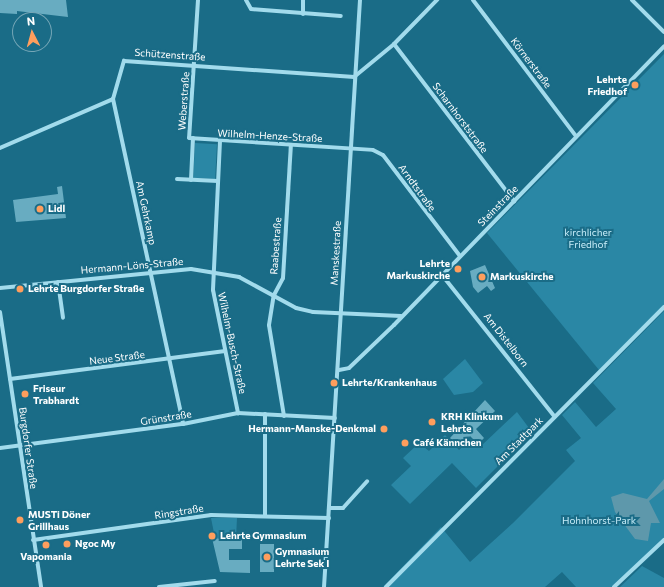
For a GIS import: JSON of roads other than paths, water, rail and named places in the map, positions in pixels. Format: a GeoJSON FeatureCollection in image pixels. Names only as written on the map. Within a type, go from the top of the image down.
{"type":"FeatureCollection","features":[{"type":"Feature","properties":{"kind":"street","name":"Weberstraße"},"geometry":{"type":"LineString","coordinates":[[191,180],[191,138],[198,0]]}},
{"type":"Feature","properties":{"kind":"street"},"geometry":{"type":"LineString","coordinates":[[246,0],[251,9],[340,16]]}},
{"type":"Feature","properties":{"kind":"street"},"geometry":{"type":"LineString","coordinates":[[303,14],[304,0]]}},
{"type":"Feature","properties":{"kind":"street","name":"Manskestraße"},"geometry":{"type":"LineString","coordinates":[[324,587],[330,508],[354,77],[360,0]]}},
{"type":"Feature","properties":{"kind":"street"},"geometry":{"type":"LineString","coordinates":[[354,77],[394,44],[436,0]]}},
{"type":"Feature","properties":{"kind":"street","name":"Körnerstraße"},"geometry":{"type":"LineString","coordinates":[[473,0],[576,136]]}},
{"type":"Feature","properties":{"kind":"street"},"geometry":{"type":"LineString","coordinates":[[632,0],[664,32]]}},
{"type":"Feature","properties":{"kind":"street","name":"Scharnhorststraße"},"geometry":{"type":"LineString","coordinates":[[394,44],[514,201]]}},
{"type":"Feature","properties":{"kind":"street","name":"Steinstraße"},"geometry":{"type":"LineString","coordinates":[[338,370],[349,368],[442,275],[664,46]]}},
{"type":"Feature","properties":{"kind":"street","name":"Schützenstraße"},"geometry":{"type":"LineString","coordinates":[[113,99],[124,61],[354,77]]}},
{"type":"Feature","properties":{"kind":"street"},"geometry":{"type":"LineString","coordinates":[[0,148],[113,99]]}},
{"type":"Feature","properties":{"kind":"street","name":"Am Gehrkamp"},"geometry":{"type":"LineString","coordinates":[[113,99],[182,424]]}},
{"type":"Feature","properties":{"kind":"street","name":"Wilhelm-Henze-Straße"},"geometry":{"type":"LineString","coordinates":[[191,138],[350,148]]}},
{"type":"Feature","properties":{"kind":"street","name":"Wilhelm-Busch-Straße"},"geometry":{"type":"LineString","coordinates":[[220,141],[213,290],[238,413]]}},
{"type":"Feature","properties":{"kind":"street","name":"Raabestraße"},"geometry":{"type":"LineString","coordinates":[[284,416],[269,325],[274,295],[283,278],[291,145]]}},
{"type":"Feature","properties":{"kind":"street","name":"Arndtstraße"},"geometry":{"type":"LineString","coordinates":[[350,148],[373,150],[383,155],[460,256]]}},
{"type":"Feature","properties":{"kind":"street"},"geometry":{"type":"LineString","coordinates":[[177,179],[218,181]]}},
{"type":"Feature","properties":{"kind":"street","name":"Hermann-Löns-Straße"},"geometry":{"type":"LineString","coordinates":[[0,288],[150,271],[214,271],[240,277],[296,308],[341,313],[401,316]]}},
{"type":"Feature","properties":{"kind":"street","name":"Am Distelborn"},"geometry":{"type":"LineString","coordinates":[[442,275],[555,416]]}},
{"type":"Feature","properties":{"kind":"street"},"geometry":{"type":"LineString","coordinates":[[58,282],[62,318]]}},
{"type":"Feature","properties":{"kind":"street","name":"Am Stadtpark"},"geometry":{"type":"LineString","coordinates":[[386,587],[664,307]]}},
{"type":"Feature","properties":{"kind":"street","name":"Burgdorfer Straße"},"geometry":{"type":"LineString","coordinates":[[0,312],[41,587]]}},
{"type":"Feature","properties":{"kind":"street","name":"Neue Straße"},"geometry":{"type":"LineString","coordinates":[[10,379],[169,360],[225,351]]}},
{"type":"Feature","properties":{"kind":"street","name":"Grünstraße"},"geometry":{"type":"LineString","coordinates":[[0,448],[182,424],[238,413],[335,418]]}},
{"type":"Feature","properties":{"kind":"street"},"geometry":{"type":"LineString","coordinates":[[265,414],[265,516]]}},
{"type":"Feature","properties":{"kind":"street"},"geometry":{"type":"LineString","coordinates":[[330,508],[343,508],[367,481]]}},
{"type":"Feature","properties":{"kind":"street","name":"Ringstraße"},"geometry":{"type":"LineString","coordinates":[[33,540],[211,515],[329,518]]}},
{"type":"Feature","properties":{"kind":"street"},"geometry":{"type":"LineString","coordinates":[[614,587],[664,540]]}},
{"type":"Feature","properties":{"kind":"street"},"geometry":{"type":"LineString","coordinates":[[159,587],[215,581]]}},
{"type":"Feature","properties":{"kind":"place","name":"Lehrte Friedhof"},"geometry":{"type":"Point","coordinates":[635,85]}},
{"type":"Feature","properties":{"kind":"place","name":"Lidl"},"geometry":{"type":"Point","coordinates":[40,209]}},
{"type":"Feature","properties":{"kind":"place","name":"Lehrte Markuskirche"},"geometry":{"type":"Point","coordinates":[458,269]}},
{"type":"Feature","properties":{"kind":"place","name":"Markuskirche"},"geometry":{"type":"Point","coordinates":[482,277]}},
{"type":"Feature","properties":{"kind":"place","name":"Lehrte Burgdorfer Straße"},"geometry":{"type":"Point","coordinates":[20,289]}},
{"type":"Feature","properties":{"kind":"place","name":"Lehrte/Krankenhaus"},"geometry":{"type":"Point","coordinates":[334,383]}},
{"type":"Feature","properties":{"kind":"place","name":"Friseur Trabhardt"},"geometry":{"type":"Point","coordinates":[25,394]}},
{"type":"Feature","properties":{"kind":"place","name":"KRH Klinkum Lehrte"},"geometry":{"type":"Point","coordinates":[432,422]}},
{"type":"Feature","properties":{"kind":"place","name":"Hermann-Manske-Denkmal"},"geometry":{"type":"Point","coordinates":[384,429]}},
{"type":"Feature","properties":{"kind":"place","name":"Café Kännchen"},"geometry":{"type":"Point","coordinates":[405,443]}},
{"type":"Feature","properties":{"kind":"place","name":"MUSTi Döner Grillhaus"},"geometry":{"type":"Point","coordinates":[20,520]}},
{"type":"Feature","properties":{"kind":"place","name":"Lehrte Gymnasium"},"geometry":{"type":"Point","coordinates":[212,536]}},
{"type":"Feature","properties":{"kind":"place","name":"Ngoc My"},"geometry":{"type":"Point","coordinates":[67,544]}},
{"type":"Feature","properties":{"kind":"place","name":"Vapomania"},"geometry":{"type":"Point","coordinates":[46,545]}},
{"type":"Feature","properties":{"kind":"place","name":"Gymnasium Lehrte Sek I"},"geometry":{"type":"Point","coordinates":[267,557]}},
{"type":"Feature","properties":{"kind":"park label","name":"kirchlicher Friedhof"},"geometry":{"type":"Point","coordinates":[588,238]}},
{"type":"Feature","properties":{"kind":"park label","name":"Hohnhorst-Park"},"geometry":{"type":"Point","coordinates":[599,521]}}]}
